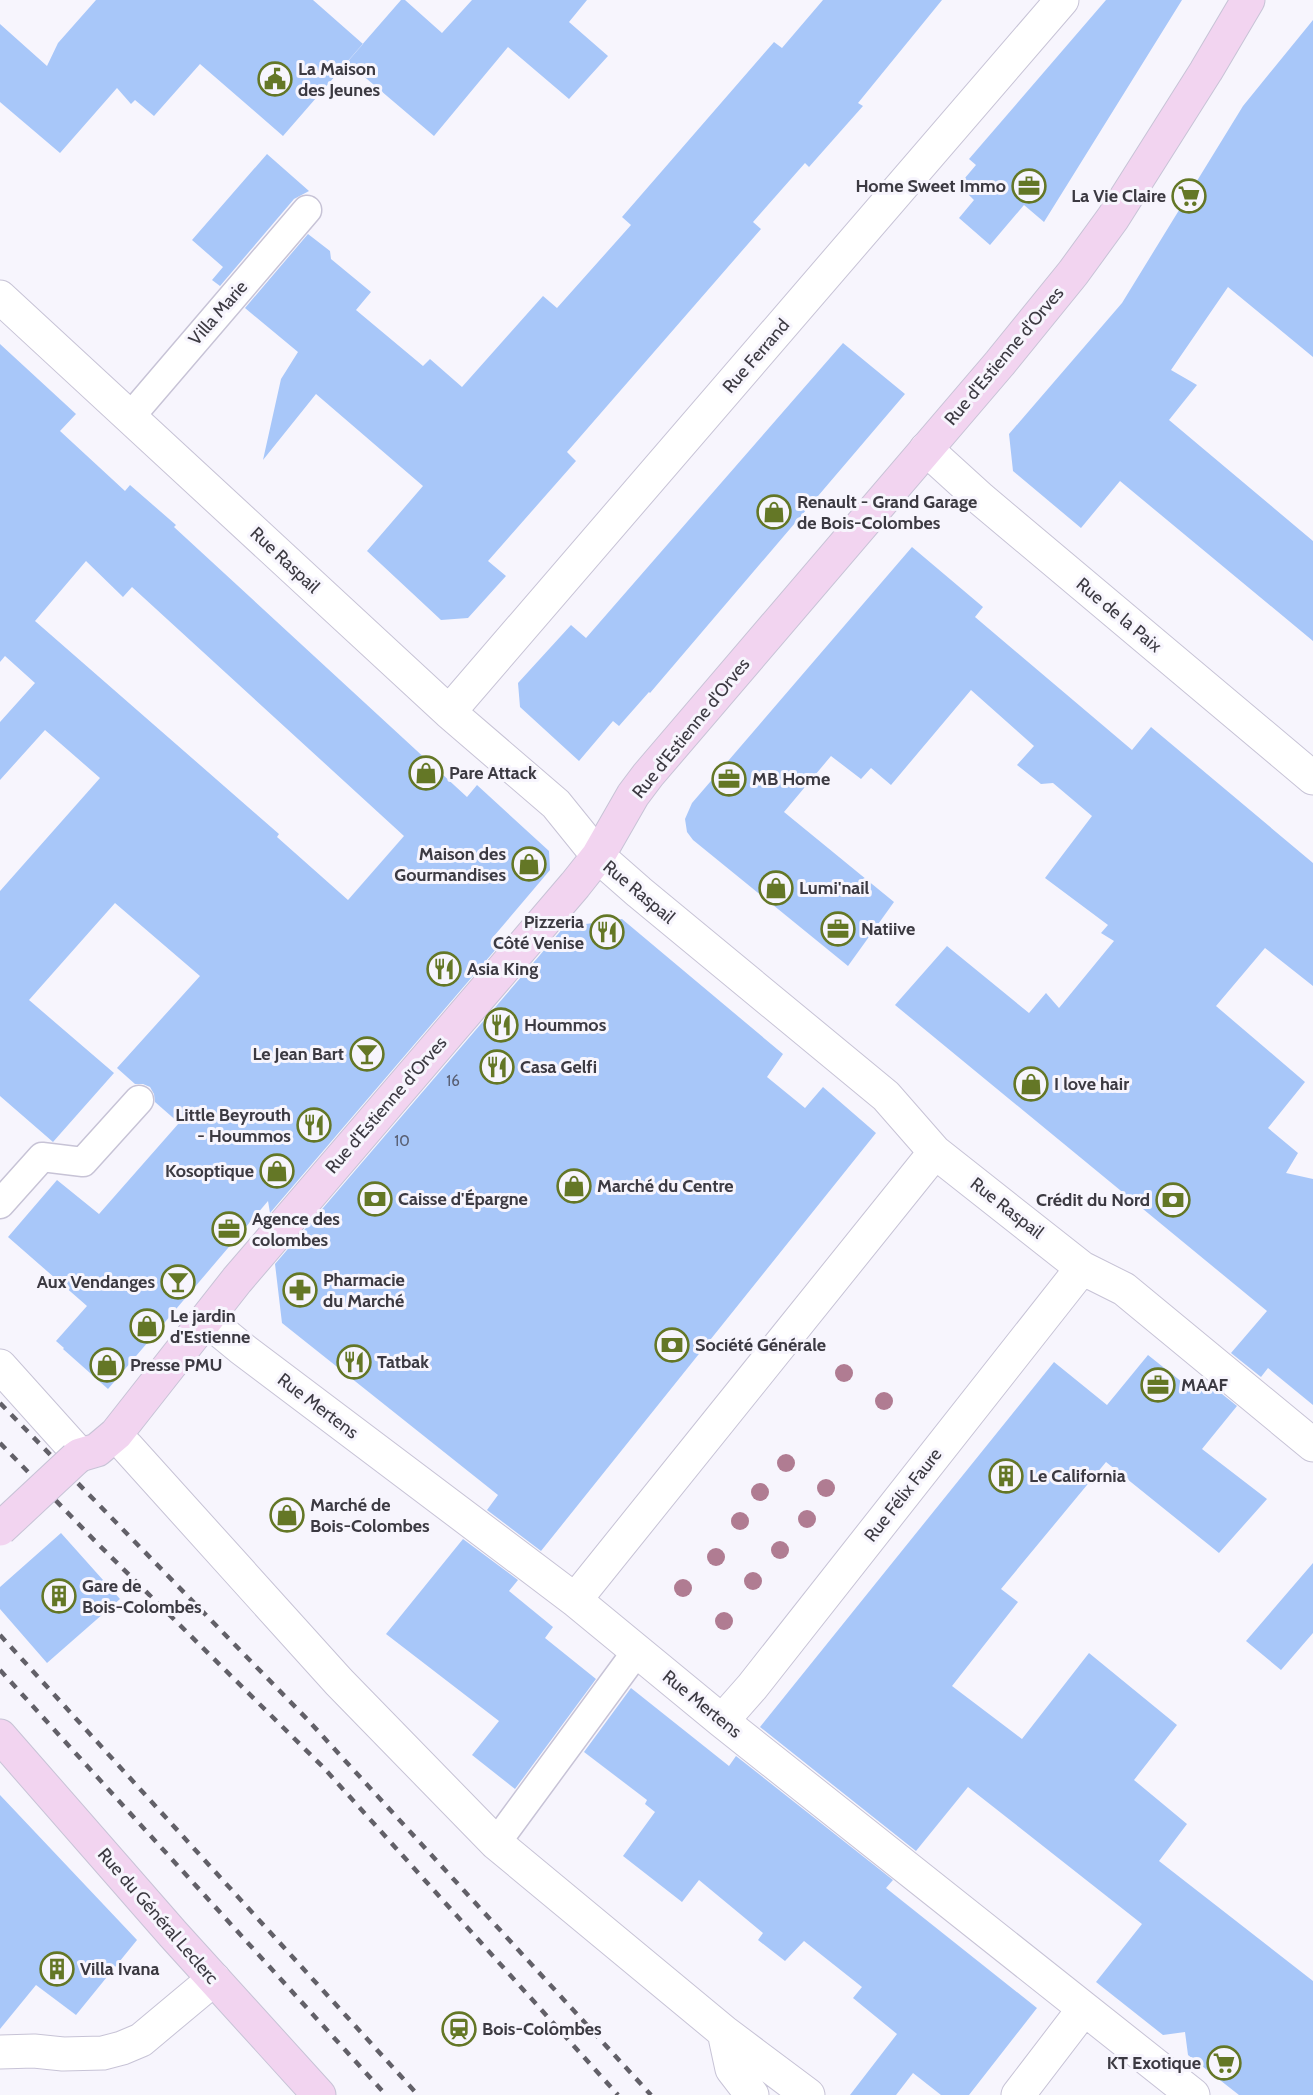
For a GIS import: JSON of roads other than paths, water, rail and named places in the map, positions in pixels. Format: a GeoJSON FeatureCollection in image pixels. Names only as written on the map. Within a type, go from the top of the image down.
{"type":"FeatureCollection","features":[{"type":"Feature","properties":{"kind":"street","name":"Rue Ferrand"},"geometry":{"type":"LineString","coordinates":[[449,712],[1062,0]]}},
{"type":"Feature","properties":{"kind":"street","name":"Rue d'Estienne d'Orves"},"geometry":{"type":"LineString","coordinates":[[0,1529],[78,1456],[97,1450],[116,1434],[237,1280],[598,856],[633,795],[648,775],[1000,363],[1094,245],[1206,71],[1248,0]]}},
{"type":"Feature","properties":{"kind":"street","name":"Rue Raspail"},"geometry":{"type":"LineString","coordinates":[[0,297],[449,712],[556,804],[598,856],[886,1096],[935,1152],[1082,1268],[1124,1289],[1313,1445]]}},
{"type":"Feature","properties":{"kind":"street","name":"Rue de la Paix"},"geometry":{"type":"LineString","coordinates":[[926,449],[981,499],[1313,778]]}},
{"type":"Feature","properties":{"kind":"street"},"geometry":{"type":"LineString","coordinates":[[575,1600],[935,1152]]}},
{"type":"Feature","properties":{"kind":"street","name":"Rue Félix Faure"},"geometry":{"type":"LineString","coordinates":[[722,1720],[752,1687],[1082,1268]]}},
{"type":"Feature","properties":{"kind":"street","name":"Rue Mertens"},"geometry":{"type":"LineString","coordinates":[[207,1320],[575,1600],[1083,2010],[1192,2095]]}},
{"type":"Feature","properties":{"kind":"street"},"geometry":{"type":"LineString","coordinates":[[0,1366],[78,1456]]}},
{"type":"Feature","properties":{"kind":"street"},"geometry":{"type":"LineString","coordinates":[[127,1447],[339,1682],[496,1844],[724,2032],[808,2095]]}},
{"type":"Feature","properties":{"kind":"street","name":"Rue du Général Leclerc"},"geometry":{"type":"LineString","coordinates":[[0,1736],[319,2095]]}},
{"type":"Feature","properties":{"kind":"street"},"geometry":{"type":"LineString","coordinates":[[0,2052],[34,2051],[63,2054],[93,2053],[122,2048],[141,2040],[214,1979]]}},
{"type":"Feature","properties":{"kind":"street"},"geometry":{"type":"LineString","coordinates":[[1018,2095],[1083,2010]]}},
{"type":"Feature","properties":{"kind":"street"},"geometry":{"type":"LineString","coordinates":[[724,2032],[732,2069],[752,2095]]}},
{"type":"Feature","properties":{"kind":"lane","name":"Villa Marie"},"geometry":{"type":"LineString","coordinates":[[130,417],[307,210]]}},
{"type":"Feature","properties":{"kind":"lane"},"geometry":{"type":"LineString","coordinates":[[0,1204],[42,1157],[83,1162],[139,1100]]}},
{"type":"Feature","properties":{"kind":"lane"},"geometry":{"type":"LineString","coordinates":[[496,1844],[637,1652]]}},
{"type":"Feature","properties":{"kind":"railway"},"geometry":{"type":"LineString","coordinates":[[0,1403],[307,1719],[651,2095]]}},
{"type":"Feature","properties":{"kind":"railway"},"geometry":{"type":"LineString","coordinates":[[0,1443],[96,1542],[323,1767],[618,2095]]}},
{"type":"Feature","properties":{"kind":"railway"},"geometry":{"type":"LineString","coordinates":[[0,1635],[418,2095]]}},
{"type":"Feature","properties":{"kind":"railway"},"geometry":{"type":"LineString","coordinates":[[0,1670],[386,2095]]}},
{"type":"Feature","properties":{"kind":"place","name":"La Maison des Jeunes"},"geometry":{"type":"Point","coordinates":[275,79]}},
{"type":"Feature","properties":{"kind":"place","name":"Home Sweet Immo"},"geometry":{"type":"Point","coordinates":[1029,186]}},
{"type":"Feature","properties":{"kind":"place","name":"La Vie Claire"},"geometry":{"type":"Point","coordinates":[1189,196]}},
{"type":"Feature","properties":{"kind":"place","name":"Renault - Grand Garage de Bois-Colombes"},"geometry":{"type":"Point","coordinates":[774,512]}},
{"type":"Feature","properties":{"kind":"place","name":"Pare Attack"},"geometry":{"type":"Point","coordinates":[426,773]}},
{"type":"Feature","properties":{"kind":"place","name":"MB Home"},"geometry":{"type":"Point","coordinates":[729,779]}},
{"type":"Feature","properties":{"kind":"place","name":"Maison des Gourmandises"},"geometry":{"type":"Point","coordinates":[529,864]}},
{"type":"Feature","properties":{"kind":"place","name":"Lumi'nail"},"geometry":{"type":"Point","coordinates":[776,888]}},
{"type":"Feature","properties":{"kind":"place","name":"Natiive"},"geometry":{"type":"Point","coordinates":[838,929]}},
{"type":"Feature","properties":{"kind":"place","name":"Pizzeria Côté Venise"},"geometry":{"type":"Point","coordinates":[607,932]}},
{"type":"Feature","properties":{"kind":"place","name":"Asia King"},"geometry":{"type":"Point","coordinates":[444,969]}},
{"type":"Feature","properties":{"kind":"place","name":"Hoummos"},"geometry":{"type":"Point","coordinates":[501,1025]}},
{"type":"Feature","properties":{"kind":"place","name":"Le Jean Bart"},"geometry":{"type":"Point","coordinates":[367,1054]}},
{"type":"Feature","properties":{"kind":"place","name":"Casa Gelfi"},"geometry":{"type":"Point","coordinates":[497,1067]}},
{"type":"Feature","properties":{"kind":"place","name":"I love hair"},"geometry":{"type":"Point","coordinates":[1031,1084]}},
{"type":"Feature","properties":{"kind":"place","name":"Little Beyrouth - Hoummos"},"geometry":{"type":"Point","coordinates":[314,1125]}},
{"type":"Feature","properties":{"kind":"place","name":"Kosoptique"},"geometry":{"type":"Point","coordinates":[277,1171]}},
{"type":"Feature","properties":{"kind":"place","name":"Marché du Centre"},"geometry":{"type":"Point","coordinates":[574,1186]}},
{"type":"Feature","properties":{"kind":"place","name":"Caisse d'Épargne"},"geometry":{"type":"Point","coordinates":[375,1199]}},
{"type":"Feature","properties":{"kind":"place","name":"Crédit du Nord"},"geometry":{"type":"Point","coordinates":[1173,1200]}},
{"type":"Feature","properties":{"kind":"place","name":"Agence des colombes"},"geometry":{"type":"Point","coordinates":[229,1229]}},
{"type":"Feature","properties":{"kind":"place","name":"Aux Vendanges"},"geometry":{"type":"Point","coordinates":[178,1282]}},
{"type":"Feature","properties":{"kind":"place","name":"Pharmacie du Marché"},"geometry":{"type":"Point","coordinates":[300,1290]}},
{"type":"Feature","properties":{"kind":"place","name":"Le jardin d'Estienne"},"geometry":{"type":"Point","coordinates":[147,1326]}},
{"type":"Feature","properties":{"kind":"place","name":"Société Générale"},"geometry":{"type":"Point","coordinates":[672,1345]}},
{"type":"Feature","properties":{"kind":"place","name":"Tatbak"},"geometry":{"type":"Point","coordinates":[354,1362]}},
{"type":"Feature","properties":{"kind":"place","name":"Presse PMU"},"geometry":{"type":"Point","coordinates":[107,1365]}},
{"type":"Feature","properties":{"kind":"place","name":"MAAF"},"geometry":{"type":"Point","coordinates":[1158,1385]}},
{"type":"Feature","properties":{"kind":"place","name":"Le California"},"geometry":{"type":"Point","coordinates":[1006,1476]}},
{"type":"Feature","properties":{"kind":"place","name":"Marché de Bois-Colombes"},"geometry":{"type":"Point","coordinates":[287,1515]}},
{"type":"Feature","properties":{"kind":"place","name":"Gare de Bois-Colombes"},"geometry":{"type":"Point","coordinates":[59,1596]}},
{"type":"Feature","properties":{"kind":"place","name":"Villa Ivana"},"geometry":{"type":"Point","coordinates":[57,1969]}},
{"type":"Feature","properties":{"kind":"place","name":"Bois-Colombes"},"geometry":{"type":"Point","coordinates":[459,2029]}},
{"type":"Feature","properties":{"kind":"place","name":"KT Exotique"},"geometry":{"type":"Point","coordinates":[1224,2063]}}]}
